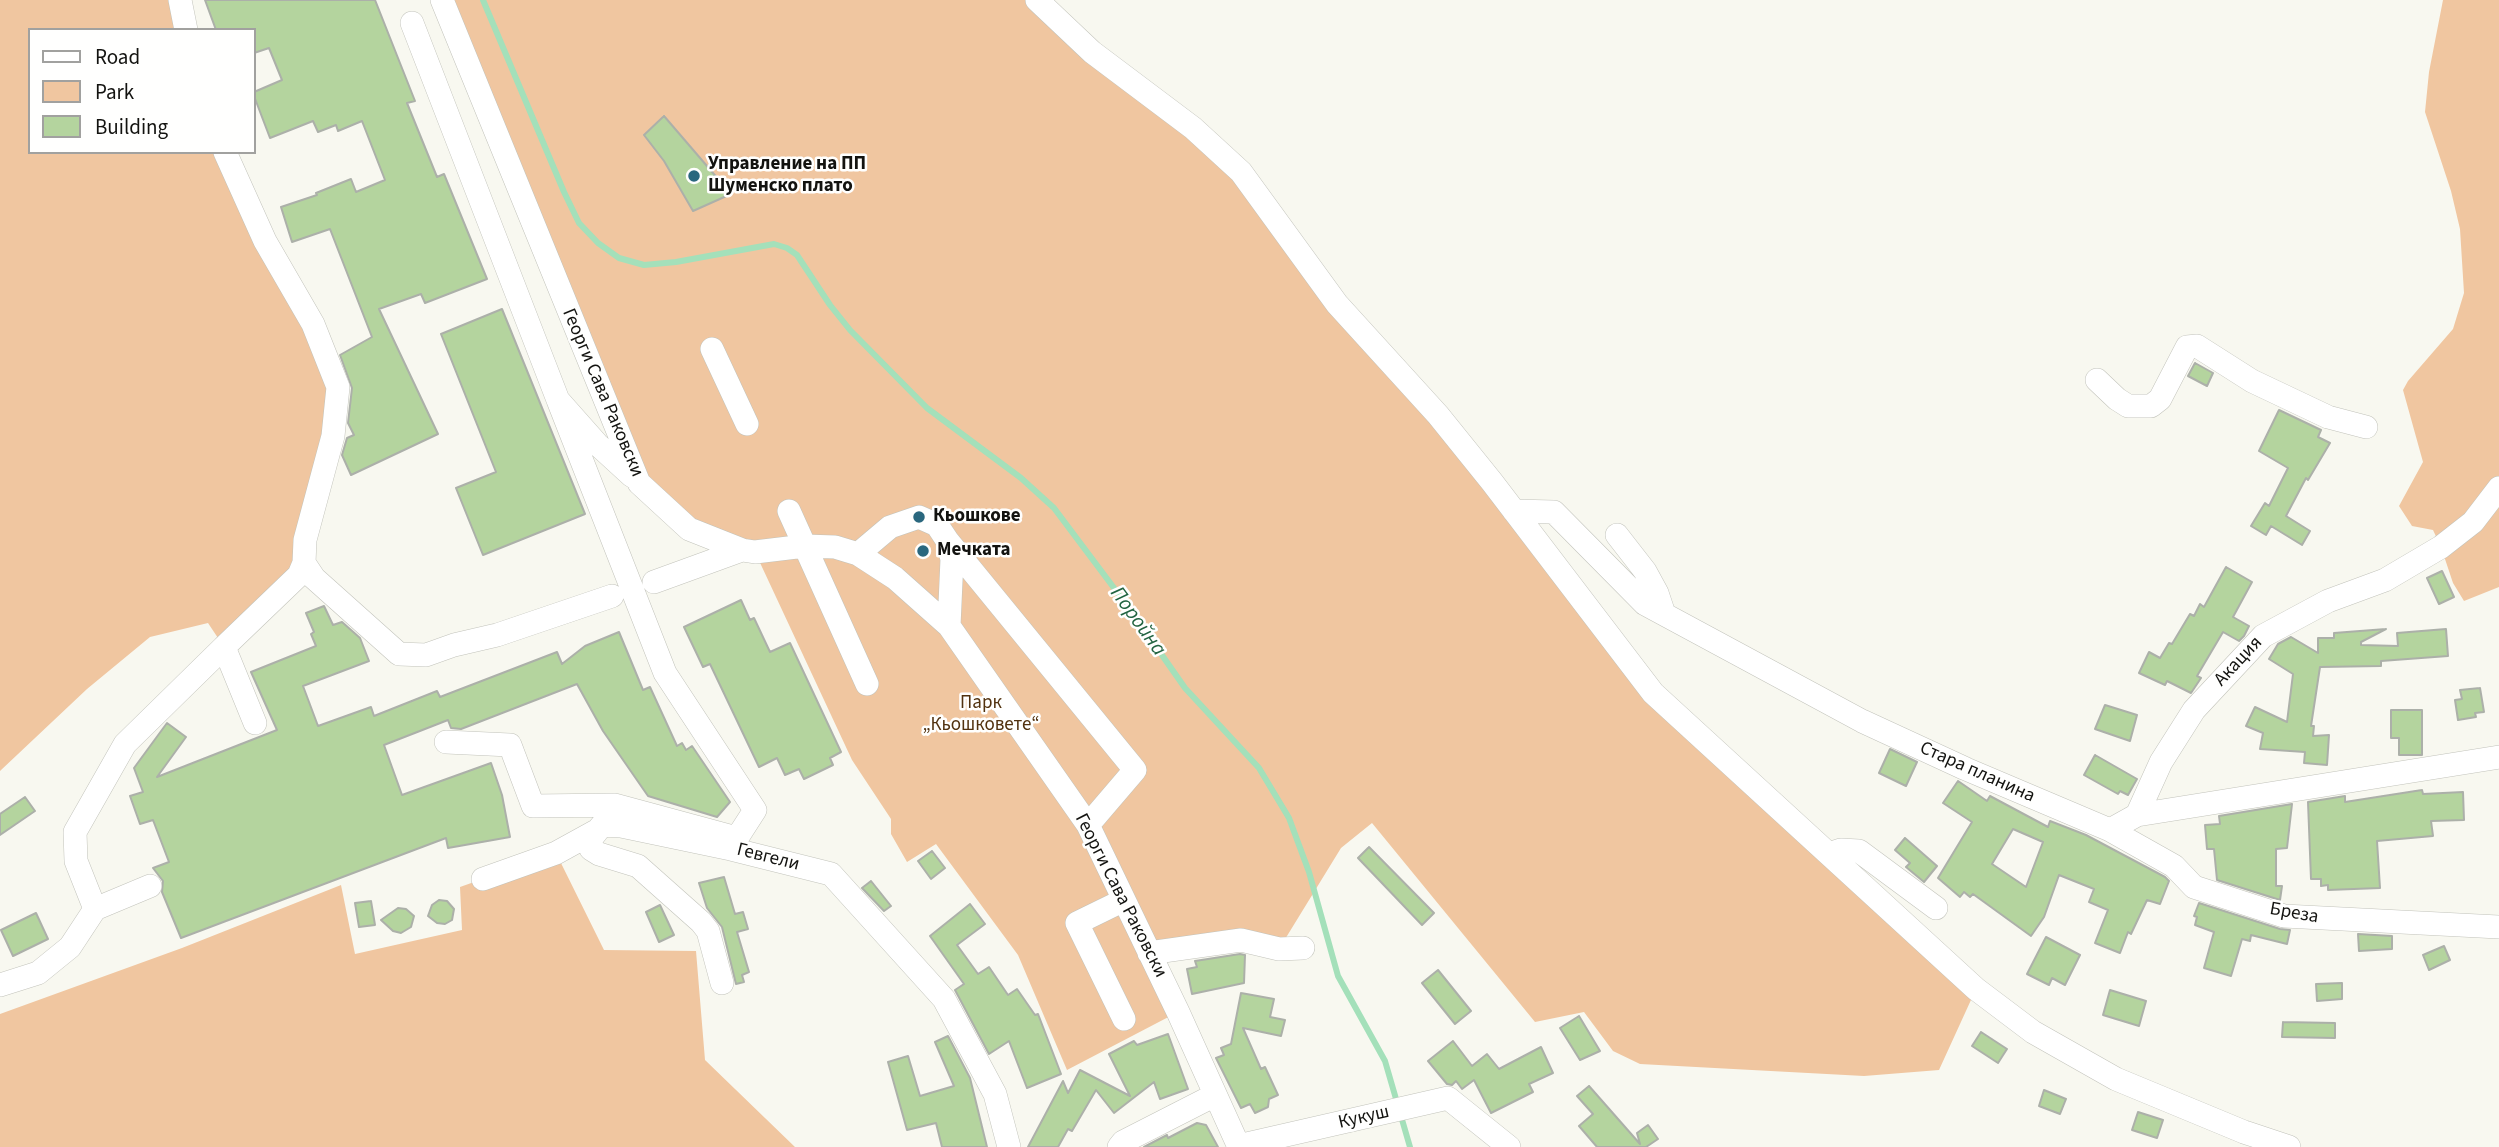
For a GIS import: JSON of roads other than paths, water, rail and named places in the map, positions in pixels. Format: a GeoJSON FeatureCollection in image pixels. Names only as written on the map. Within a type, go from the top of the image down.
{"type":"FeatureCollection","features":[{"type":"Feature","properties":{"kind":"street"},"geometry":{"type":"LineString","coordinates":[[180,0],[186,28]]}},
{"type":"Feature","properties":{"kind":"street","name":"Георги Сава Раковски"},"geometry":{"type":"LineString","coordinates":[[442,0],[639,483],[689,529],[742,550],[755,552],[804,546],[835,547],[858,554],[895,578],[949,626],[1088,825],[1238,1147]]}},
{"type":"Feature","properties":{"kind":"street"},"geometry":{"type":"LineString","coordinates":[[1037,0],[1092,52],[1193,128],[1241,172],[1337,304],[1438,415],[1653,693],[1976,989],[2033,1032],[2116,1079],[2244,1132],[2288,1147]]}},
{"type":"Feature","properties":{"kind":"street"},"geometry":{"type":"LineString","coordinates":[[412,23],[665,673],[755,810],[737,838],[615,805],[534,806],[510,745],[446,742]]}},
{"type":"Feature","properties":{"kind":"street"},"geometry":{"type":"LineString","coordinates":[[95,909],[76,861],[75,832],[125,744],[299,575],[304,564],[305,540],[333,436],[338,387],[313,324],[265,241],[226,154]]}},
{"type":"Feature","properties":{"kind":"street"},"geometry":{"type":"LineString","coordinates":[[2097,380],[2128,406],[2151,406],[2160,399],[2187,347],[2197,346],[2252,381],[2328,417],[2366,427]]}},
{"type":"Feature","properties":{"kind":"street"},"geometry":{"type":"LineString","coordinates":[[712,349],[747,424]]}},
{"type":"Feature","properties":{"kind":"street"},"geometry":{"type":"LineString","coordinates":[[558,400],[597,444],[639,483]]}},
{"type":"Feature","properties":{"kind":"street","name":"Акация"},"geometry":{"type":"LineString","coordinates":[[2137,815],[2161,762],[2194,710],[2263,636],[2328,601],[2385,580],[2435,550],[2473,522],[2499,488]]}},
{"type":"Feature","properties":{"kind":"street"},"geometry":{"type":"LineString","coordinates":[[789,511],[867,684]]}},
{"type":"Feature","properties":{"kind":"street","name":"Стара планина"},"geometry":{"type":"LineString","coordinates":[[1514,511],[1554,512],[1645,604],[1862,720],[1966,769],[2110,830]]}},
{"type":"Feature","properties":{"kind":"street"},"geometry":{"type":"LineString","coordinates":[[858,554],[890,527],[919,517],[937,524],[947,540],[1135,770],[1088,825]]}},
{"type":"Feature","properties":{"kind":"street"},"geometry":{"type":"LineString","coordinates":[[1617,535],[1645,571],[1664,614]]}},
{"type":"Feature","properties":{"kind":"street"},"geometry":{"type":"LineString","coordinates":[[947,540],[952,559],[949,626]]}},
{"type":"Feature","properties":{"kind":"street"},"geometry":{"type":"LineString","coordinates":[[654,582],[742,550]]}},
{"type":"Feature","properties":{"kind":"street"},"geometry":{"type":"LineString","coordinates":[[304,564],[323,586],[400,654],[426,655],[497,635],[612,596]]}},
{"type":"Feature","properties":{"kind":"street"},"geometry":{"type":"LineString","coordinates":[[224,647],[255,723]]}},
{"type":"Feature","properties":{"kind":"street"},"geometry":{"type":"LineString","coordinates":[[2110,830],[2137,815],[2499,757]]}},
{"type":"Feature","properties":{"kind":"street","name":"Гевгели"},"geometry":{"type":"LineString","coordinates":[[596,831],[602,825],[621,826],[831,874],[944,999],[995,1094],[1009,1147]]}},
{"type":"Feature","properties":{"kind":"street","name":"Бреза"},"geometry":{"type":"LineString","coordinates":[[2110,830],[2174,866],[2194,887],[2284,916],[2499,927]]}},
{"type":"Feature","properties":{"kind":"street"},"geometry":{"type":"LineString","coordinates":[[483,879],[556,853],[596,831]]}},
{"type":"Feature","properties":{"kind":"street"},"geometry":{"type":"LineString","coordinates":[[596,831],[590,840],[591,849],[599,855],[638,866],[701,922],[708,931],[722,983]]}},
{"type":"Feature","properties":{"kind":"street"},"geometry":{"type":"LineString","coordinates":[[1829,854],[1841,850],[1859,851],[1936,908]]}},
{"type":"Feature","properties":{"kind":"street"},"geometry":{"type":"LineString","coordinates":[[0,985],[38,973],[70,947],[95,909],[150,886]]}},
{"type":"Feature","properties":{"kind":"street"},"geometry":{"type":"LineString","coordinates":[[1124,900],[1077,923],[1124,1019]]}},
{"type":"Feature","properties":{"kind":"street"},"geometry":{"type":"LineString","coordinates":[[1149,953],[1241,940],[1279,949],[1303,947]]}},
{"type":"Feature","properties":{"kind":"street"},"geometry":{"type":"LineString","coordinates":[[1119,1147],[1123,1142],[1215,1095]]}},
{"type":"Feature","properties":{"kind":"street","name":"Кукуш"},"geometry":{"type":"LineString","coordinates":[[1238,1147],[1448,1098],[1509,1147]]}},
{"type":"Feature","properties":{"kind":"waterway","name":"Поройна"},"geometry":{"type":"LineString","coordinates":[[483,0],[564,192],[579,223],[598,243],[619,258],[644,265],[676,262],[774,244],[787,248],[797,255],[850,330],[927,408],[1021,478],[1054,508],[1185,688],[1259,768],[1289,818],[1309,872],[1338,976],[1385,1061],[1410,1147]]}},
{"type":"Feature","properties":{"kind":"place","name":"Управление на ПП Шуменско плато"},"geometry":{"type":"Point","coordinates":[694,176]}},
{"type":"Feature","properties":{"kind":"place","name":"Кьошкове"},"geometry":{"type":"Point","coordinates":[919,517]}},
{"type":"Feature","properties":{"kind":"place","name":"Мечката"},"geometry":{"type":"Point","coordinates":[923,551]}},
{"type":"Feature","properties":{"kind":"park label","name":"Парк „Кьошковете“"},"geometry":{"type":"Point","coordinates":[981,715]}}]}
